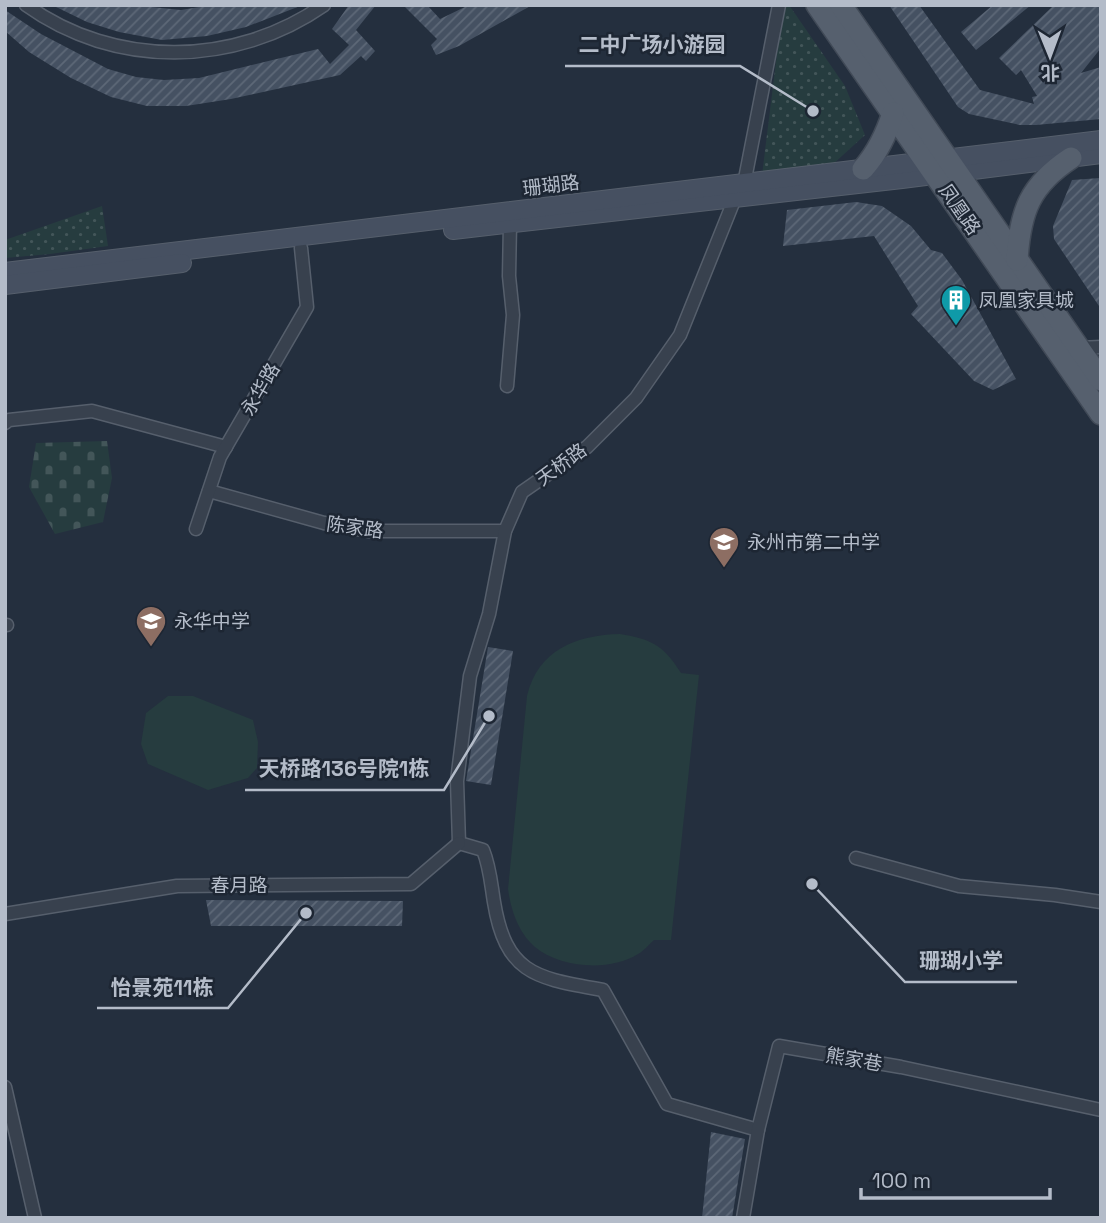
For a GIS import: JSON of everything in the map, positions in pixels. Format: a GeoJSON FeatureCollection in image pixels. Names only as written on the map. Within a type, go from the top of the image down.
{"type":"FeatureCollection","features":[{"type":"Feature","properties":{"kind":"main road","name":"凤凰路"},"geometry":{"type":"LineString","coordinates":[[817,5],[858,47],[942,167],[1101,414]]}},
{"type":"Feature","properties":{"kind":"main road","name":"凤凰路"},"geometry":{"type":"LineString","coordinates":[[841,5],[858,47],[893,113],[942,167],[1017,260],[1101,380]]}},
{"type":"Feature","properties":{"kind":"main road"},"geometry":{"type":"LineString","coordinates":[[863,169],[875,155],[893,113]]}},
{"type":"Feature","properties":{"kind":"main road","name":"珊瑚路"},"geometry":{"type":"LineString","coordinates":[[5,272],[942,167],[1101,140]]}},
{"type":"Feature","properties":{"kind":"main road","name":"珊瑚路"},"geometry":{"type":"LineString","coordinates":[[5,285],[510,223],[739,191],[863,169],[942,167],[1101,154]]}},
{"type":"Feature","properties":{"kind":"main road"},"geometry":{"type":"LineString","coordinates":[[1017,260],[1024,214],[1034,191],[1049,172],[1071,158]]}},
{"type":"Feature","properties":{"kind":"street"},"geometry":{"type":"LineString","coordinates":[[26,5],[44,18],[82,36],[127,49],[174,53],[216,49],[258,40],[299,23],[324,5]]}},
{"type":"Feature","properties":{"kind":"street","name":"天桥路"},"geometry":{"type":"LineString","coordinates":[[459,843],[457,780],[470,676],[489,614],[505,531],[522,492],[587,447],[636,398],[680,335],[739,191],[779,5]]}},
{"type":"Feature","properties":{"kind":"street"},"geometry":{"type":"LineString","coordinates":[[507,386],[513,314],[509,276],[510,223]]}},
{"type":"Feature","properties":{"kind":"street","name":"永华路"},"geometry":{"type":"LineString","coordinates":[[196,529],[220,457],[307,307],[301,248]]}},
{"type":"Feature","properties":{"kind":"street"},"geometry":{"type":"LineString","coordinates":[[1079,348],[1101,347]]}},
{"type":"Feature","properties":{"kind":"street"},"geometry":{"type":"LineString","coordinates":[[5,423],[9,420],[92,411],[226,447]]}},
{"type":"Feature","properties":{"kind":"street","name":"陈家路"},"geometry":{"type":"LineString","coordinates":[[209,491],[324,523],[369,531],[505,531]]}},
{"type":"Feature","properties":{"kind":"street"},"geometry":{"type":"LineString","coordinates":[[459,843],[483,850],[489,864],[498,923],[505,946],[518,961],[533,973],[553,981],[603,990],[667,1104],[758,1130]]}},
{"type":"Feature","properties":{"kind":"street","name":"春月路"},"geometry":{"type":"LineString","coordinates":[[5,914],[177,886],[411,884],[459,843]]}},
{"type":"Feature","properties":{"kind":"street"},"geometry":{"type":"LineString","coordinates":[[856,858],[959,886],[1101,902]]}},
{"type":"Feature","properties":{"kind":"street","name":"熊家巷"},"geometry":{"type":"LineString","coordinates":[[743,1218],[758,1130],[779,1046],[901,1067],[1101,1110]]}},
{"type":"Feature","properties":{"kind":"street"},"geometry":{"type":"LineString","coordinates":[[5,1087],[35,1218]]}},
{"type":"Feature","properties":{"kind":"green space"},"geometry":{"type":"Polygon","coordinates":[[[783,5],[789,5],[845,86],[865,135],[831,166],[762,175],[783,5]]]}},
{"type":"Feature","properties":{"kind":"green space"},"geometry":{"type":"Polygon","coordinates":[[[102,206],[108,246],[5,258],[5,240],[102,206]]]}},
{"type":"Feature","properties":{"kind":"green space"},"geometry":{"type":"Polygon","coordinates":[[[107,441],[112,478],[103,522],[55,534],[29,487],[36,443],[107,441]]]}},
{"type":"Feature","properties":{"kind":"green space"},"geometry":{"type":"Polygon","coordinates":[[[620,634],[649,641],[669,656],[681,673],[699,675],[671,940],[654,940],[640,953],[627,960],[585,965],[558,959],[535,947],[520,928],[509,897],[527,696],[540,667],[561,648],[588,638],[620,634]]]}},
{"type":"Feature","properties":{"kind":"green space"},"geometry":{"type":"Polygon","coordinates":[[[168,696],[193,696],[253,720],[258,742],[257,768],[248,778],[208,790],[148,764],[141,744],[146,713],[168,696]]]}},
{"type":"Feature","properties":{"kind":"building"},"geometry":{"type":"Polygon","coordinates":[[[52,5],[133,5],[181,10],[211,5],[300,6],[246,27],[207,36],[162,40],[119,32],[87,22],[52,5]]]}},
{"type":"Feature","properties":{"kind":"building"},"geometry":{"type":"Polygon","coordinates":[[[349,5],[376,5],[356,30],[375,51],[366,61],[361,56],[340,75],[186,106],[147,106],[111,97],[71,78],[29,52],[5,31],[5,10],[41,34],[108,69],[136,77],[164,80],[199,78],[318,49],[330,64],[349,45],[332,29],[349,5]]]}},
{"type":"Feature","properties":{"kind":"building"},"geometry":{"type":"Polygon","coordinates":[[[403,5],[427,5],[440,19],[469,5],[532,5],[459,46],[436,55],[431,45],[437,39],[403,5]]]}},
{"type":"Feature","properties":{"kind":"building"},"geometry":{"type":"Polygon","coordinates":[[[889,5],[919,5],[980,90],[1034,104],[1032,97],[1037,96],[1021,70],[1016,75],[999,58],[1054,5],[1101,5],[1101,48],[1081,73],[1101,67],[1101,119],[1020,125],[969,114],[958,107],[889,5]]]}},
{"type":"Feature","properties":{"kind":"building"},"geometry":{"type":"Polygon","coordinates":[[[993,5],[1031,5],[976,50],[961,32],[993,5]]]}},
{"type":"Feature","properties":{"kind":"building"},"geometry":{"type":"Polygon","coordinates":[[[1100,178],[1101,309],[1054,239],[1053,226],[1072,180],[1100,178]]]}},
{"type":"Feature","properties":{"kind":"building"},"geometry":{"type":"Polygon","coordinates":[[[856,202],[882,206],[911,226],[931,250],[942,253],[962,280],[1016,379],[993,390],[974,381],[911,314],[918,306],[874,236],[783,246],[787,210],[856,202]]]}},
{"type":"Feature","properties":{"kind":"building"},"geometry":{"type":"Polygon","coordinates":[[[488,647],[513,651],[491,785],[466,781],[488,647]]]}},
{"type":"Feature","properties":{"kind":"building"},"geometry":{"type":"Polygon","coordinates":[[[206,900],[403,901],[402,926],[211,926],[206,900]]]}},
{"type":"Feature","properties":{"kind":"building"},"geometry":{"type":"Polygon","coordinates":[[[711,1132],[745,1139],[732,1218],[702,1218],[711,1132]]]}},
{"type":"Feature","properties":{"kind":"place","name":"二中广场小游园"},"geometry":{"type":"Point","coordinates":[813,111]}},
{"type":"Feature","properties":{"kind":"place","name":"凤凰家具城"},"geometry":{"type":"Point","coordinates":[956,327]}},
{"type":"Feature","properties":{"kind":"place","name":"永州市第二中学"},"geometry":{"type":"Point","coordinates":[724,569]}},
{"type":"Feature","properties":{"kind":"place","name":"永华中学"},"geometry":{"type":"Point","coordinates":[151,648]}},
{"type":"Feature","properties":{"kind":"place","name":"天桥路136号院1栋"},"geometry":{"type":"Point","coordinates":[489,716]}},
{"type":"Feature","properties":{"kind":"place","name":"珊瑚小学"},"geometry":{"type":"Point","coordinates":[812,884]}},
{"type":"Feature","properties":{"kind":"place","name":"怡景苑11栋"},"geometry":{"type":"Point","coordinates":[306,913]}}]}
